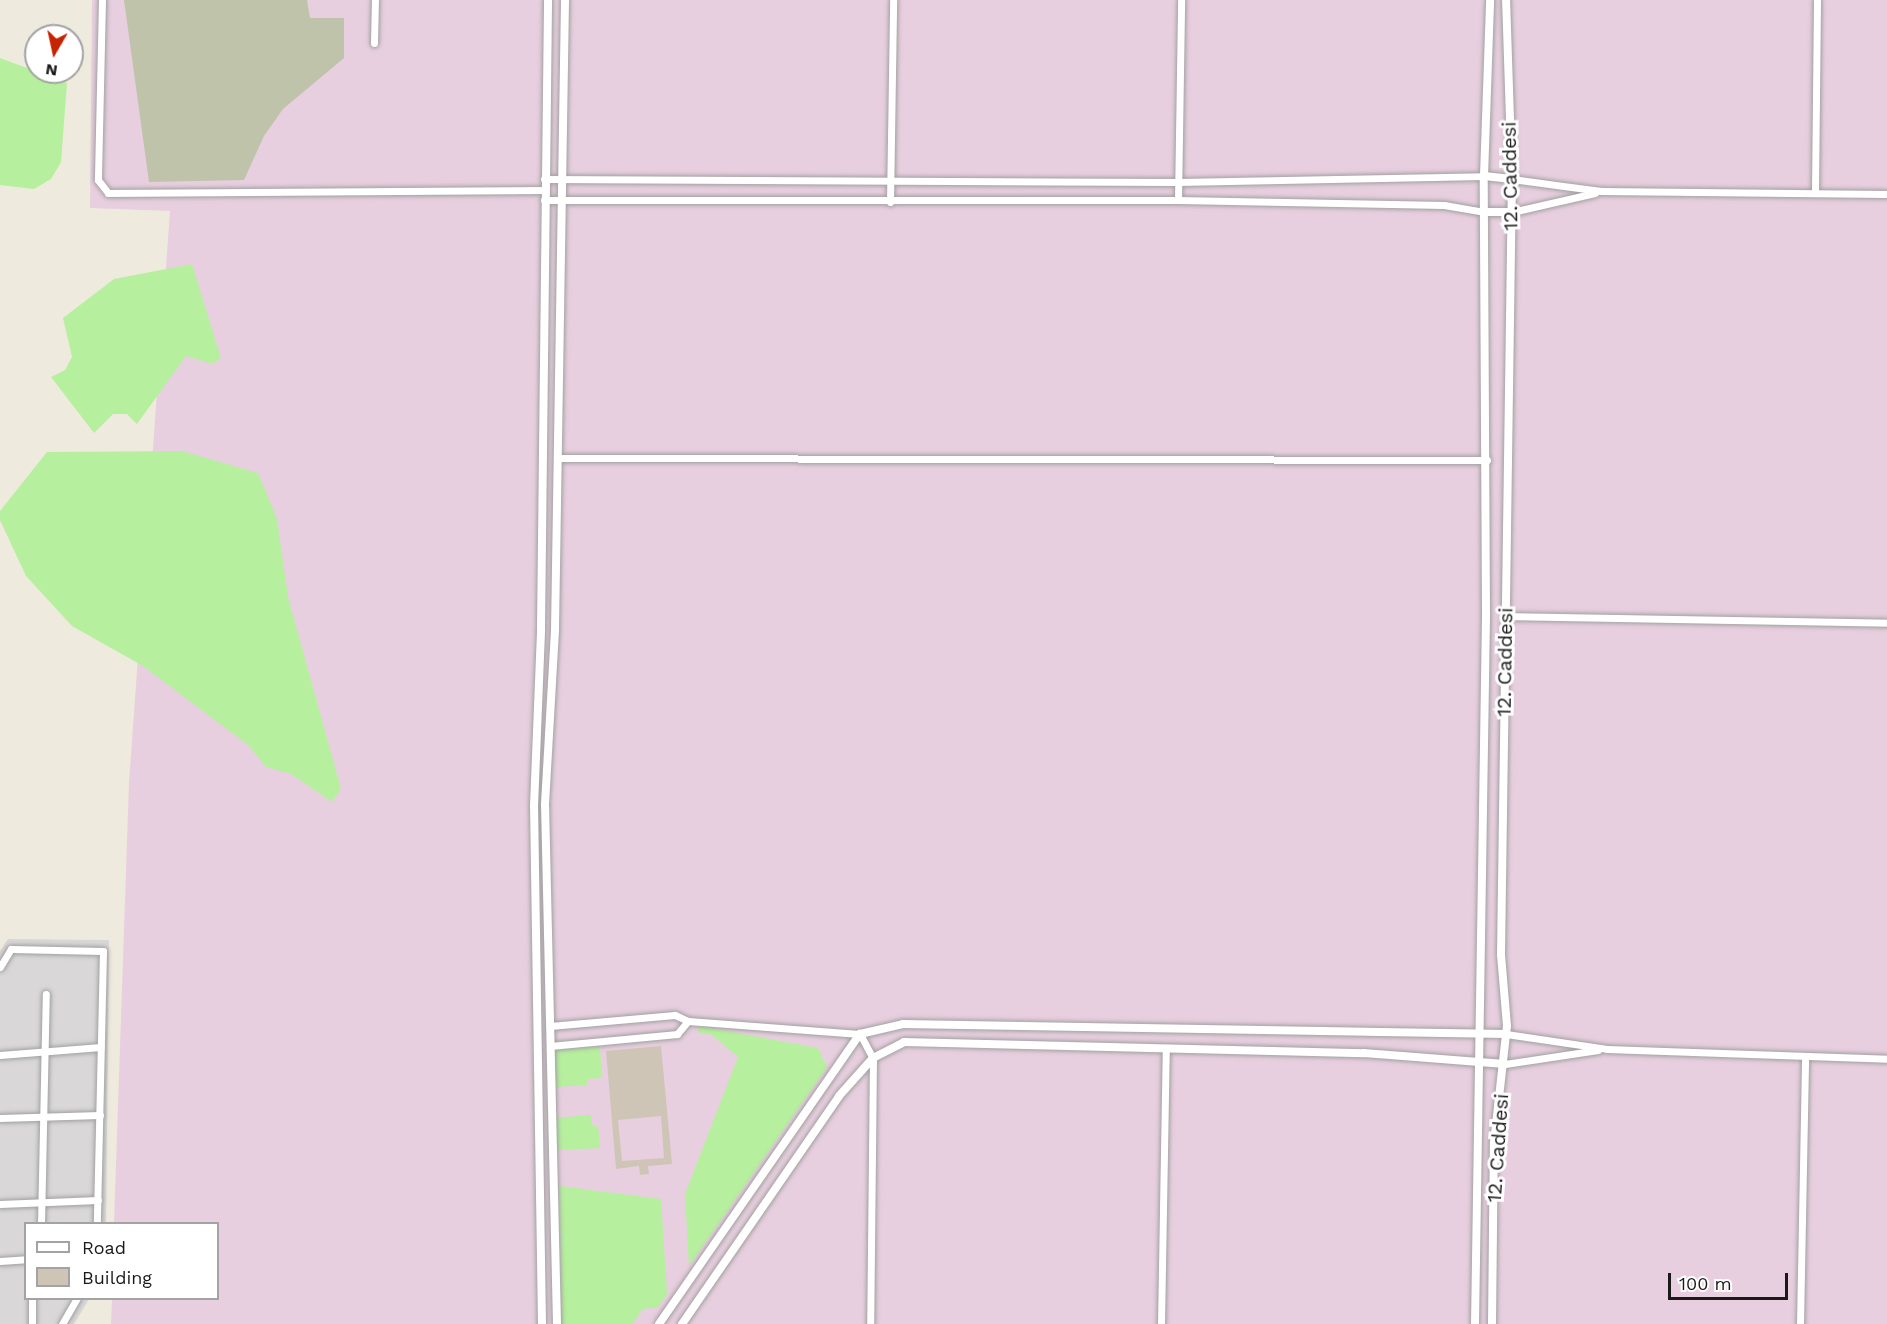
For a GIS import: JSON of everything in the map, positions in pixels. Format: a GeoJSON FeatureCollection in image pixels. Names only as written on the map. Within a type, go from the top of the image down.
{"type":"FeatureCollection","features":[{"type":"Feature","properties":{"kind":"street"},"geometry":{"type":"LineString","coordinates":[[102,0],[98,180],[108,193],[544,195],[563,200],[890,202],[1178,200],[1444,205],[1485,212],[1512,212],[1601,191]]}},
{"type":"Feature","properties":{"kind":"street"},"geometry":{"type":"LineString","coordinates":[[374,43],[375,0]]}},
{"type":"Feature","properties":{"kind":"street"},"geometry":{"type":"LineString","coordinates":[[543,1324],[534,806],[541,630],[544,179],[548,0]]}},
{"type":"Feature","properties":{"kind":"street"},"geometry":{"type":"LineString","coordinates":[[557,1324],[544,804],[555,630],[564,180],[565,0]]}},
{"type":"Feature","properties":{"kind":"street"},"geometry":{"type":"LineString","coordinates":[[890,202],[892,0]]}},
{"type":"Feature","properties":{"kind":"street"},"geometry":{"type":"LineString","coordinates":[[1178,200],[1180,0]]}},
{"type":"Feature","properties":{"kind":"street","name":"12. Caddesi"},"geometry":{"type":"LineString","coordinates":[[1475,1324],[1487,460],[1484,176],[1490,0]]}},
{"type":"Feature","properties":{"kind":"street","name":"12. Caddesi"},"geometry":{"type":"LineString","coordinates":[[1492,1324],[1494,1143],[1505,1065],[1506,1034],[1502,955],[1512,179],[1506,0]]}},
{"type":"Feature","properties":{"kind":"street"},"geometry":{"type":"LineString","coordinates":[[1815,192],[1817,0]]}},
{"type":"Feature","properties":{"kind":"street"},"geometry":{"type":"LineString","coordinates":[[544,179],[1178,182],[1484,176],[1601,191],[1887,194]]}},
{"type":"Feature","properties":{"kind":"street"},"geometry":{"type":"LineString","coordinates":[[557,458],[1487,460]]}},
{"type":"Feature","properties":{"kind":"street"},"geometry":{"type":"LineString","coordinates":[[1505,616],[1887,622]]}},
{"type":"Feature","properties":{"kind":"street"},"geometry":{"type":"LineString","coordinates":[[0,967],[11,949],[103,951],[97,1222]]}},
{"type":"Feature","properties":{"kind":"street"},"geometry":{"type":"LineString","coordinates":[[41,1222],[41,1117],[46,993]]}},
{"type":"Feature","properties":{"kind":"street"},"geometry":{"type":"LineString","coordinates":[[550,1026],[675,1015],[688,1021],[860,1034],[903,1024],[1166,1031],[1478,1033],[1506,1034],[1607,1049],[1887,1059]]}},
{"type":"Feature","properties":{"kind":"street"},"geometry":{"type":"LineString","coordinates":[[550,1046],[677,1034],[688,1021]]}},
{"type":"Feature","properties":{"kind":"street"},"geometry":{"type":"LineString","coordinates":[[1161,1324],[1166,1031]]}},
{"type":"Feature","properties":{"kind":"street"},"geometry":{"type":"LineString","coordinates":[[860,1034],[873,1058],[870,1324]]}},
{"type":"Feature","properties":{"kind":"street"},"geometry":{"type":"LineString","coordinates":[[659,1324],[860,1034]]}},
{"type":"Feature","properties":{"kind":"street"},"geometry":{"type":"LineString","coordinates":[[682,1324],[839,1096],[873,1058],[904,1042],[1364,1053],[1505,1065],[1607,1049]]}},
{"type":"Feature","properties":{"kind":"street"},"geometry":{"type":"LineString","coordinates":[[0,1055],[101,1047]]}},
{"type":"Feature","properties":{"kind":"street"},"geometry":{"type":"LineString","coordinates":[[1800,1324],[1804,1057]]}},
{"type":"Feature","properties":{"kind":"street"},"geometry":{"type":"LineString","coordinates":[[0,1118],[100,1115]]}},
{"type":"Feature","properties":{"kind":"street"},"geometry":{"type":"LineString","coordinates":[[0,1204],[98,1200]]}},
{"type":"Feature","properties":{"kind":"street"},"geometry":{"type":"LineString","coordinates":[[0,1261],[24,1259]]}},
{"type":"Feature","properties":{"kind":"street"},"geometry":{"type":"LineString","coordinates":[[32,1300],[32,1324]]}},
{"type":"Feature","properties":{"kind":"street"},"geometry":{"type":"LineString","coordinates":[[62,1324],[76,1300]]}},
{"type":"Feature","properties":{"kind":"shaded area"},"geometry":{"type":"Polygon","coordinates":[[[92,0],[1887,0],[1887,1324],[111,1324],[112,1300],[219,1300],[219,1222],[114,1222],[129,782],[170,211],[90,208],[92,0]]]}},
{"type":"Feature","properties":{"kind":"shaded area"},"geometry":{"type":"Polygon","coordinates":[[[124,0],[307,0],[310,18],[344,18],[344,58],[283,109],[264,136],[244,180],[149,182],[124,0]]]}},
{"type":"Feature","properties":{"kind":"shaded area"},"geometry":{"type":"Polygon","coordinates":[[[8,939],[109,940],[106,1222],[24,1222],[24,1300],[88,1300],[74,1324],[0,1324],[0,951],[8,939]]]}},
{"type":"Feature","properties":{"kind":"green space"},"geometry":{"type":"Polygon","coordinates":[[[0,58],[24,67],[24,84],[67,84],[61,162],[51,179],[34,189],[0,185],[0,58]]]}},
{"type":"Feature","properties":{"kind":"green space"},"geometry":{"type":"Polygon","coordinates":[[[192,264],[221,358],[212,364],[186,356],[137,424],[127,414],[113,414],[94,433],[51,377],[65,370],[72,357],[63,318],[114,279],[192,264]]]}},
{"type":"Feature","properties":{"kind":"green space"},"geometry":{"type":"Polygon","coordinates":[[[182,451],[258,473],[277,519],[288,597],[341,789],[332,802],[291,774],[266,767],[248,745],[143,666],[72,626],[26,576],[0,520],[0,511],[47,452],[182,451]]]}},
{"type":"Feature","properties":{"kind":"green space"},"geometry":{"type":"Polygon","coordinates":[[[700,1026],[818,1048],[827,1067],[689,1266],[685,1194],[738,1057],[712,1035],[697,1032],[700,1026]]]}},
{"type":"Feature","properties":{"kind":"green space"},"geometry":{"type":"Polygon","coordinates":[[[600,1047],[602,1078],[587,1079],[587,1085],[556,1087],[554,1050],[600,1047]]]}},
{"type":"Feature","properties":{"kind":"green space"},"geometry":{"type":"Polygon","coordinates":[[[591,1115],[592,1126],[598,1126],[600,1148],[557,1150],[555,1118],[591,1115]]]}},
{"type":"Feature","properties":{"kind":"green space"},"geometry":{"type":"Polygon","coordinates":[[[560,1186],[661,1199],[667,1294],[658,1307],[643,1309],[632,1324],[561,1324],[560,1186]]]}},
{"type":"Feature","properties":{"kind":"building"},"geometry":{"type":"Polygon","coordinates":[[[661,1046],[672,1164],[648,1166],[649,1174],[640,1175],[639,1166],[616,1169],[606,1051],[661,1046]],[[661,1116],[618,1120],[622,1161],[664,1158],[661,1116]]]}}]}
